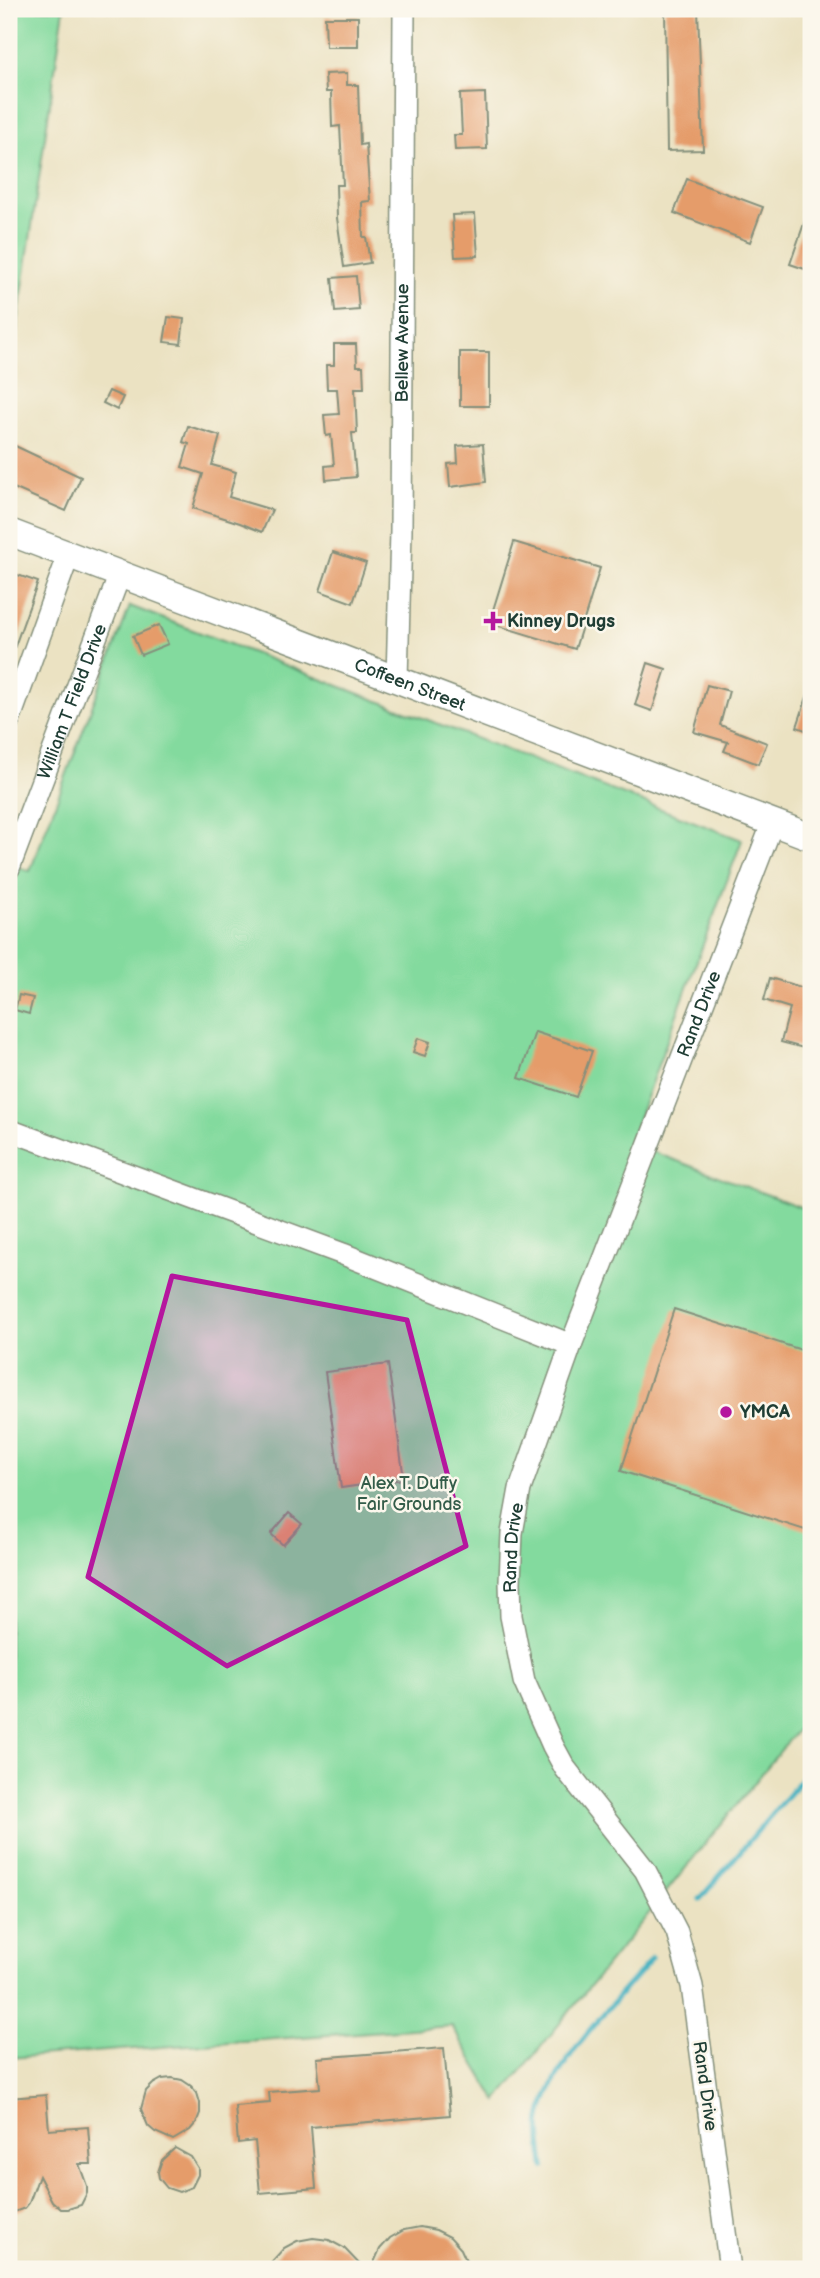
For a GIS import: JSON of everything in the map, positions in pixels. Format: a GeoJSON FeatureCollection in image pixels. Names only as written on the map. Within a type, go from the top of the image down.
{"type":"FeatureCollection","features":[{"type":"Feature","properties":{"kind":"main road","name":"Coffeen Street"},"geometry":{"type":"LineString","coordinates":[[9,532],[811,837]]}},
{"type":"Feature","properties":{"kind":"street","name":"Bellew Avenue"},"geometry":{"type":"LineString","coordinates":[[397,679],[401,531],[404,9]]}},
{"type":"Feature","properties":{"kind":"street"},"geometry":{"type":"LineString","coordinates":[[9,721],[69,554]]}},
{"type":"Feature","properties":{"kind":"street","name":"William T Field Drive"},"geometry":{"type":"LineString","coordinates":[[11,856],[120,574]]}},
{"type":"Feature","properties":{"kind":"street","name":"Rand Drive"},"geometry":{"type":"LineString","coordinates":[[730,2269],[692,1986],[677,1932],[645,1870],[565,1768],[524,1681],[511,1616],[512,1533],[520,1489],[571,1345],[773,822]]}},
{"type":"Feature","properties":{"kind":"street"},"geometry":{"type":"LineString","coordinates":[[9,1130],[355,1259],[571,1345]]}},
{"type":"Feature","properties":{"kind":"highlighted area"},"geometry":{"type":"Polygon","coordinates":[[[172,1276],[407,1320],[466,1546],[227,1666],[88,1577],[172,1276]]]}},
{"type":"Feature","properties":{"kind":"green space"},"geometry":{"type":"Polygon","coordinates":[[[9,9],[64,9],[14,347],[9,345],[9,9]]]}},
{"type":"Feature","properties":{"kind":"green space","name":"Alex T. Duffy Fair Grounds"},"geometry":{"type":"Polygon","coordinates":[[[130,606],[742,840],[629,1143],[811,1211],[811,1713],[497,2101],[452,2026],[9,2058],[9,864],[30,871],[130,606]]]}},
{"type":"Feature","properties":{"kind":"building"},"geometry":{"type":"Polygon","coordinates":[[[665,9],[698,9],[703,150],[667,151],[665,9]]]}},
{"type":"Feature","properties":{"kind":"building"},"geometry":{"type":"Polygon","coordinates":[[[325,17],[358,17],[358,47],[326,47],[325,17]]]}},
{"type":"Feature","properties":{"kind":"building"},"geometry":{"type":"Polygon","coordinates":[[[347,73],[347,85],[358,85],[360,145],[366,144],[370,201],[362,202],[363,237],[366,237],[370,263],[344,267],[337,218],[336,185],[343,185],[340,126],[332,127],[331,92],[326,92],[325,74],[347,73]]]}},
{"type":"Feature","properties":{"kind":"building"},"geometry":{"type":"Polygon","coordinates":[[[485,93],[487,149],[455,150],[454,135],[462,135],[460,94],[485,93]]]}},
{"type":"Feature","properties":{"kind":"building"},"geometry":{"type":"Polygon","coordinates":[[[687,179],[763,207],[750,242],[674,213],[687,179]]]}},
{"type":"Feature","properties":{"kind":"building"},"geometry":{"type":"Polygon","coordinates":[[[811,209],[811,271],[790,264],[811,209]]]}},
{"type":"Feature","properties":{"kind":"building"},"geometry":{"type":"Polygon","coordinates":[[[475,214],[478,256],[455,257],[452,215],[475,214]]]}},
{"type":"Feature","properties":{"kind":"building"},"geometry":{"type":"Polygon","coordinates":[[[356,276],[359,310],[335,312],[332,278],[356,276]]]}},
{"type":"Feature","properties":{"kind":"building"},"geometry":{"type":"Polygon","coordinates":[[[168,317],[184,319],[181,344],[164,342],[168,317]]]}},
{"type":"Feature","properties":{"kind":"building"},"geometry":{"type":"Polygon","coordinates":[[[334,344],[356,344],[357,366],[363,366],[364,388],[355,388],[357,433],[352,433],[356,477],[326,480],[325,466],[334,465],[331,435],[326,436],[324,415],[339,414],[337,389],[327,389],[326,365],[334,365],[334,344]]]}},
{"type":"Feature","properties":{"kind":"building"},"geometry":{"type":"Polygon","coordinates":[[[460,352],[489,352],[489,406],[460,406],[460,352]]]}},
{"type":"Feature","properties":{"kind":"building"},"geometry":{"type":"Polygon","coordinates":[[[109,391],[123,397],[117,410],[103,403],[109,391]]]}},
{"type":"Feature","properties":{"kind":"building"},"geometry":{"type":"Polygon","coordinates":[[[188,426],[220,436],[212,465],[236,472],[229,497],[272,510],[262,532],[193,508],[203,474],[182,467],[189,444],[183,442],[188,426]]]}},
{"type":"Feature","properties":{"kind":"building"},"geometry":{"type":"Polygon","coordinates":[[[9,443],[81,477],[66,511],[9,486],[9,443]]]}},
{"type":"Feature","properties":{"kind":"building"},"geometry":{"type":"Polygon","coordinates":[[[483,444],[486,482],[450,487],[448,464],[458,463],[457,446],[483,444]]]}},
{"type":"Feature","properties":{"kind":"building"},"geometry":{"type":"Polygon","coordinates":[[[514,542],[600,568],[575,649],[489,623],[514,542]]]}},
{"type":"Feature","properties":{"kind":"building"},"geometry":{"type":"Polygon","coordinates":[[[333,552],[366,563],[353,603],[320,591],[333,552]]]}},
{"type":"Feature","properties":{"kind":"building"},"geometry":{"type":"Polygon","coordinates":[[[9,572],[38,582],[11,657],[9,657],[9,572]]]}},
{"type":"Feature","properties":{"kind":"building"},"geometry":{"type":"Polygon","coordinates":[[[159,625],[168,644],[141,655],[133,636],[159,625]]]}},
{"type":"Feature","properties":{"kind":"building"},"geometry":{"type":"Polygon","coordinates":[[[648,663],[666,669],[652,711],[635,705],[648,663]]]}},
{"type":"Feature","properties":{"kind":"building"},"geometry":{"type":"Polygon","coordinates":[[[707,685],[729,691],[720,725],[767,743],[758,764],[724,751],[728,742],[694,732],[707,685]]]}},
{"type":"Feature","properties":{"kind":"building"},"geometry":{"type":"Polygon","coordinates":[[[811,691],[811,732],[797,727],[811,691]]]}},
{"type":"Feature","properties":{"kind":"building"},"geometry":{"type":"Polygon","coordinates":[[[770,978],[811,990],[811,1050],[781,1042],[790,1008],[764,1000],[770,978]]]}},
{"type":"Feature","properties":{"kind":"building"},"geometry":{"type":"Polygon","coordinates":[[[19,995],[33,998],[29,1014],[15,1010],[19,995]]]}},
{"type":"Feature","properties":{"kind":"building"},"geometry":{"type":"Polygon","coordinates":[[[535,1032],[592,1051],[576,1097],[519,1078],[535,1032]]]}},
{"type":"Feature","properties":{"kind":"building"},"geometry":{"type":"Polygon","coordinates":[[[418,1038],[430,1042],[425,1056],[413,1052],[418,1038]]]}},
{"type":"Feature","properties":{"kind":"building","name":"YMCA"},"geometry":{"type":"Polygon","coordinates":[[[674,1309],[811,1353],[811,1532],[621,1471],[674,1309]]]}},
{"type":"Feature","properties":{"kind":"building"},"geometry":{"type":"Polygon","coordinates":[[[388,1364],[404,1479],[341,1488],[325,1372],[388,1364]]]}},
{"type":"Feature","properties":{"kind":"building"},"geometry":{"type":"Polygon","coordinates":[[[289,1513],[302,1524],[283,1545],[271,1534],[289,1513]]]}},
{"type":"Feature","properties":{"kind":"building"},"geometry":{"type":"Polygon","coordinates":[[[444,2048],[450,2115],[311,2127],[316,2188],[260,2193],[255,2141],[238,2143],[235,2106],[270,2103],[269,2092],[320,2088],[317,2058],[444,2048]]]}},
{"type":"Feature","properties":{"kind":"building"},"geometry":{"type":"Polygon","coordinates":[[[172,2078],[191,2086],[200,2103],[196,2123],[173,2140],[148,2126],[141,2109],[146,2091],[153,2084],[172,2078]]]}},
{"type":"Feature","properties":{"kind":"building"},"geometry":{"type":"Polygon","coordinates":[[[46,2095],[49,2130],[88,2127],[91,2164],[79,2164],[87,2193],[81,2205],[61,2209],[52,2201],[39,2176],[29,2203],[25,2208],[9,2214],[9,2098],[46,2095]]]}},
{"type":"Feature","properties":{"kind":"building"},"geometry":{"type":"Polygon","coordinates":[[[175,2148],[191,2157],[198,2168],[198,2175],[192,2187],[179,2192],[167,2188],[158,2172],[162,2160],[175,2148]]]}},
{"type":"Feature","properties":{"kind":"building"},"geometry":{"type":"Polygon","coordinates":[[[420,2227],[436,2230],[450,2237],[461,2249],[470,2269],[371,2269],[380,2249],[390,2238],[404,2230],[420,2227]]]}},
{"type":"Feature","properties":{"kind":"building"},"geometry":{"type":"Polygon","coordinates":[[[313,2238],[329,2240],[344,2248],[364,2269],[265,2269],[284,2248],[297,2241],[313,2238]]]}},
{"type":"Feature","properties":{"kind":"waterway"},"geometry":{"type":"LineString","coordinates":[[700,1899],[811,1768]]}},
{"type":"Feature","properties":{"kind":"waterway"},"geometry":{"type":"LineString","coordinates":[[544,2167],[540,2124],[547,2097],[571,2055],[652,1958]]}},
{"type":"Feature","properties":{"kind":"place","name":"Kinney Drugs"},"geometry":{"type":"Point","coordinates":[493,621]}},
{"type":"Feature","properties":{"kind":"place","name":"YMCA"},"geometry":{"type":"Point","coordinates":[726,1412]}}]}
